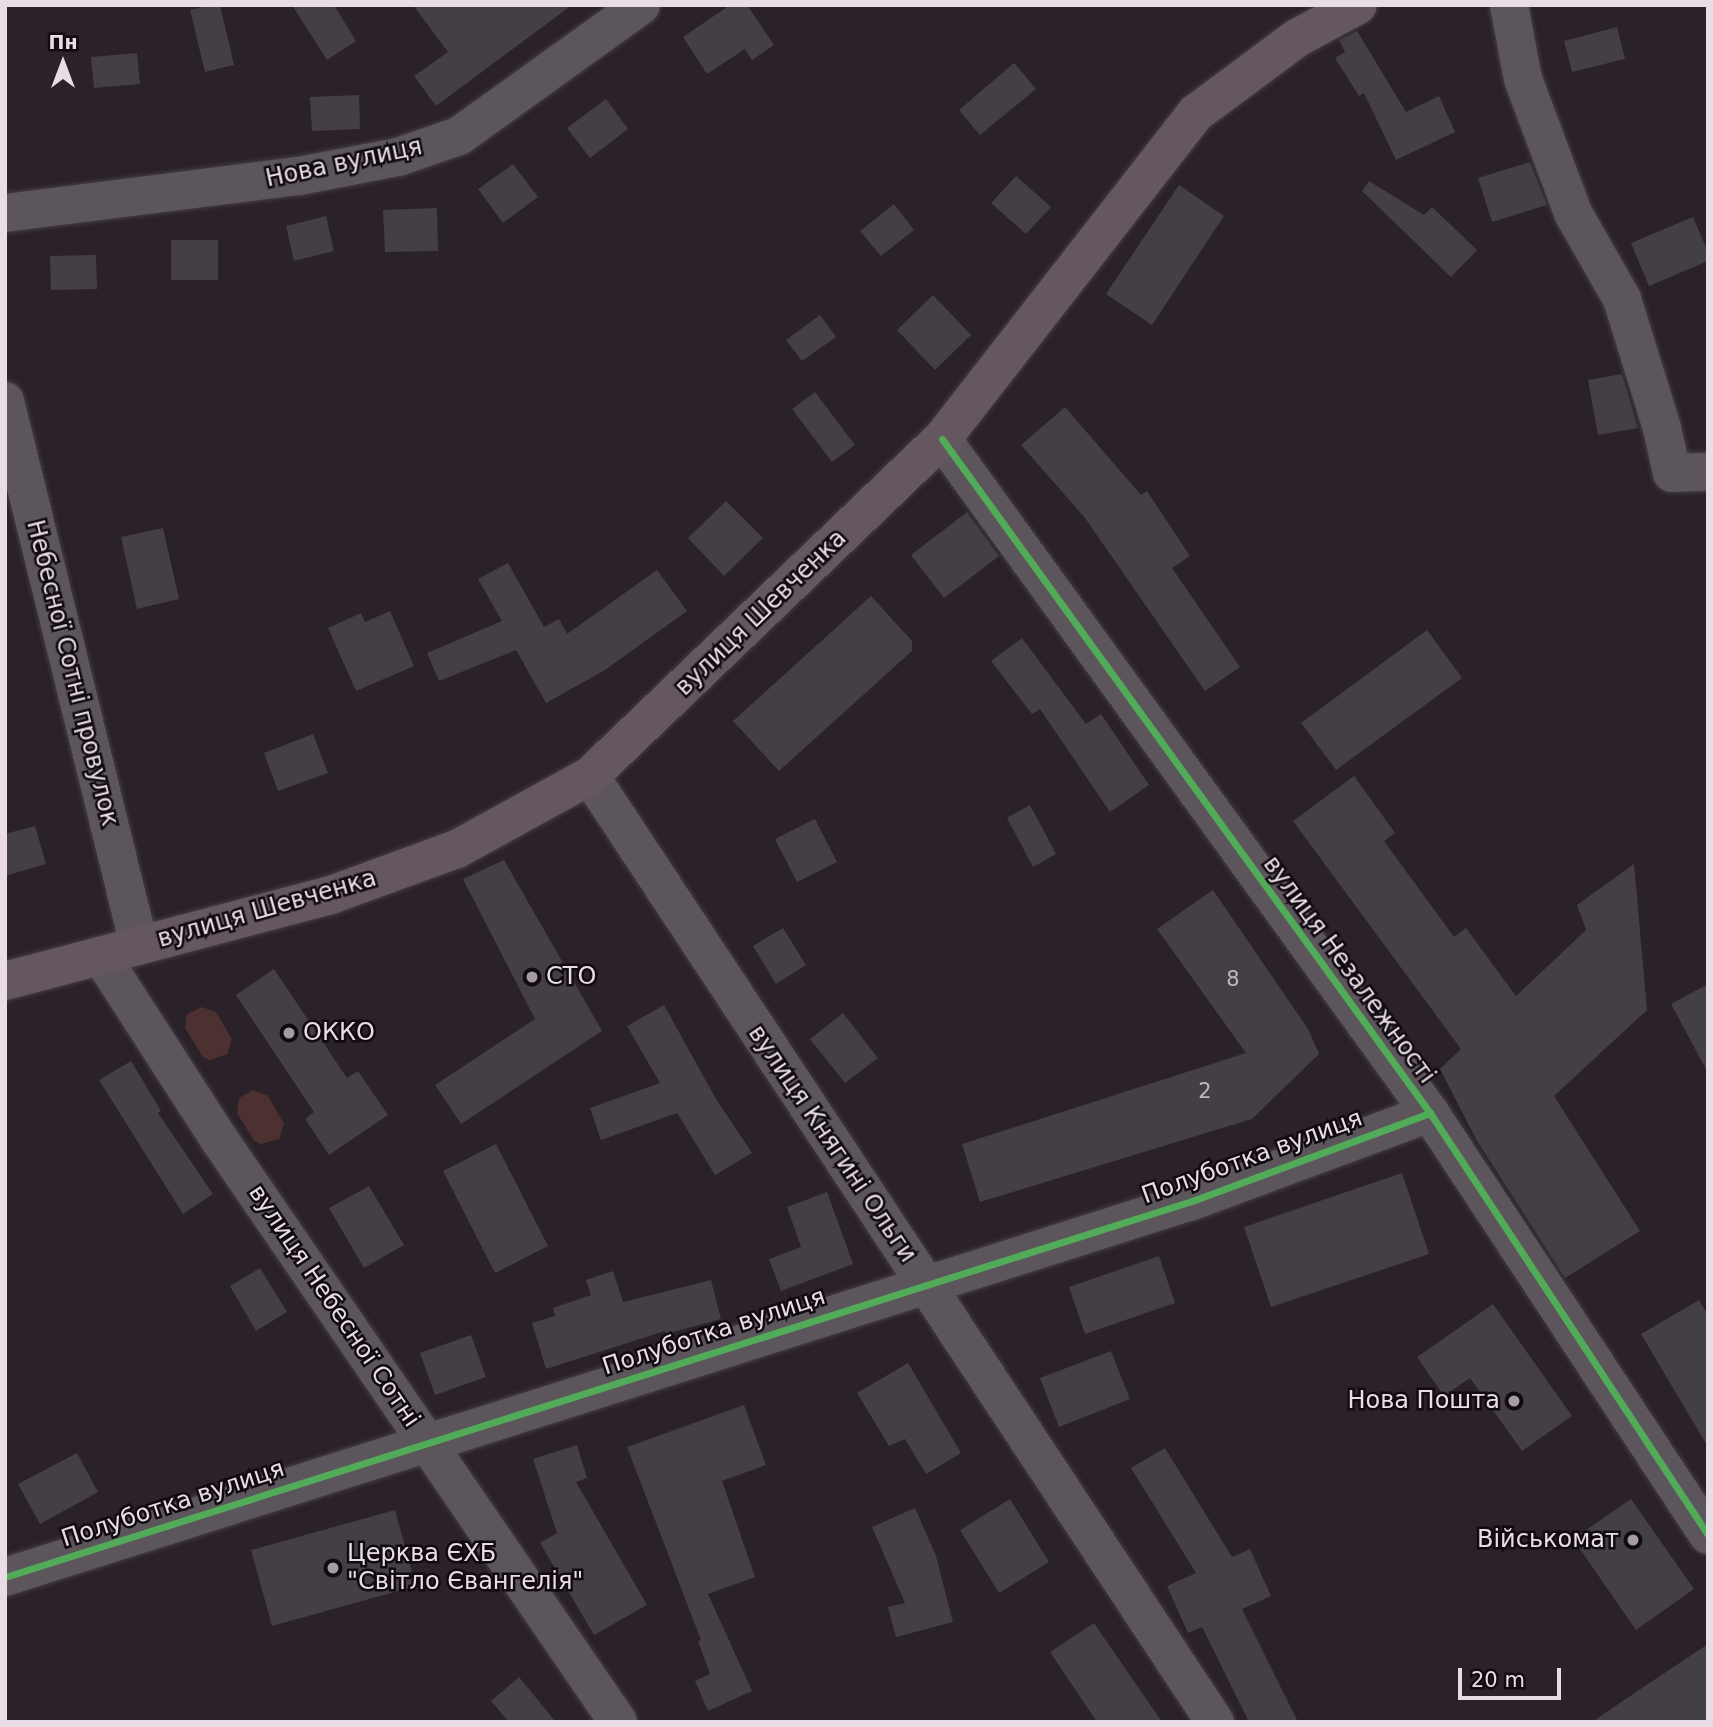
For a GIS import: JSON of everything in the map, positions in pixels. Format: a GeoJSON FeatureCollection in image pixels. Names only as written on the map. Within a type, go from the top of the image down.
{"type":"FeatureCollection","features":[{"type":"Feature","properties":{"kind":"main road","name":"вулиця Шевченка"},"geometry":{"type":"LineString","coordinates":[[5,981],[331,895],[457,849],[590,776],[942,439],[1196,113],[1297,38],[1358,5]]}},
{"type":"Feature","properties":{"kind":"street","name":"Нова вулиця"},"geometry":{"type":"LineString","coordinates":[[5,212],[299,176],[398,157],[459,136],[641,5]]}},
{"type":"Feature","properties":{"kind":"street"},"geometry":{"type":"LineString","coordinates":[[1509,5],[1523,79],[1573,213],[1622,299],[1662,428],[1672,473],[1708,472]]}},
{"type":"Feature","properties":{"kind":"street","name":"Небесної Сотні провулок"},"geometry":{"type":"LineString","coordinates":[[5,401],[139,945]]}},
{"type":"Feature","properties":{"kind":"street","name":"вулиця Незалежності"},"geometry":{"type":"LineString","coordinates":[[942,439],[1430,1113],[1708,1535]]}},
{"type":"Feature","properties":{"kind":"street","name":"вулиця Княгині Ольги"},"geometry":{"type":"LineString","coordinates":[[590,776],[1215,1722]]}},
{"type":"Feature","properties":{"kind":"street","name":"вулиця Небесної Сотні"},"geometry":{"type":"LineString","coordinates":[[101,956],[219,1139],[618,1722]]}},
{"type":"Feature","properties":{"kind":"street","name":"Полуботка вулиця"},"geometry":{"type":"LineString","coordinates":[[5,1577],[1192,1201],[1430,1113]]}},
{"type":"Feature","properties":{"kind":"shaded area"},"geometry":{"type":"Polygon","coordinates":[[[202,1007],[216,1012],[232,1039],[227,1054],[210,1060],[203,1057],[185,1028],[187,1014],[202,1007]]]}},
{"type":"Feature","properties":{"kind":"shaded area"},"geometry":{"type":"Polygon","coordinates":[[[253,1090],[268,1096],[284,1124],[279,1139],[261,1144],[254,1141],[237,1113],[239,1098],[253,1090]]]}},
{"type":"Feature","properties":{"kind":"building"},"geometry":{"type":"Polygon","coordinates":[[[220,5],[234,65],[205,72],[190,10],[220,5]]]}},
{"type":"Feature","properties":{"kind":"building"},"geometry":{"type":"Polygon","coordinates":[[[292,5],[334,5],[356,41],[327,60],[292,5]]]}},
{"type":"Feature","properties":{"kind":"building"},"geometry":{"type":"Polygon","coordinates":[[[413,5],[572,5],[436,106],[414,76],[448,52],[413,5]]]}},
{"type":"Feature","properties":{"kind":"building"},"geometry":{"type":"Polygon","coordinates":[[[730,5],[747,5],[774,45],[752,60],[745,49],[707,74],[683,37],[730,5]]]}},
{"type":"Feature","properties":{"kind":"building"},"geometry":{"type":"Polygon","coordinates":[[[1617,27],[1625,59],[1572,72],[1564,41],[1617,27]]]}},
{"type":"Feature","properties":{"kind":"building"},"geometry":{"type":"Polygon","coordinates":[[[1357,31],[1406,112],[1439,96],[1455,132],[1396,160],[1364,93],[1359,96],[1335,58],[1345,52],[1339,40],[1357,31]]]}},
{"type":"Feature","properties":{"kind":"building"},"geometry":{"type":"Polygon","coordinates":[[[137,53],[140,84],[94,88],[91,57],[137,53]]]}},
{"type":"Feature","properties":{"kind":"building"},"geometry":{"type":"Polygon","coordinates":[[[1014,63],[1036,89],[980,135],[959,110],[1014,63]]]}},
{"type":"Feature","properties":{"kind":"building"},"geometry":{"type":"Polygon","coordinates":[[[359,95],[360,129],[312,131],[310,97],[359,95]]]}},
{"type":"Feature","properties":{"kind":"building"},"geometry":{"type":"Polygon","coordinates":[[[606,99],[628,129],[590,158],[567,128],[606,99]]]}},
{"type":"Feature","properties":{"kind":"building"},"geometry":{"type":"Polygon","coordinates":[[[1530,162],[1547,205],[1492,222],[1478,178],[1530,162]]]}},
{"type":"Feature","properties":{"kind":"building"},"geometry":{"type":"Polygon","coordinates":[[[513,164],[538,197],[503,223],[478,189],[513,164]]]}},
{"type":"Feature","properties":{"kind":"building"},"geometry":{"type":"Polygon","coordinates":[[[1016,176],[1051,207],[1026,234],[991,203],[1016,176]]]}},
{"type":"Feature","properties":{"kind":"building"},"geometry":{"type":"Polygon","coordinates":[[[1369,181],[1424,215],[1432,207],[1477,250],[1451,277],[1362,191],[1369,181]]]}},
{"type":"Feature","properties":{"kind":"building"},"geometry":{"type":"Polygon","coordinates":[[[1179,185],[1224,216],[1152,325],[1106,294],[1179,185]]]}},
{"type":"Feature","properties":{"kind":"building"},"geometry":{"type":"Polygon","coordinates":[[[894,204],[914,230],[881,256],[860,231],[894,204]]]}},
{"type":"Feature","properties":{"kind":"building"},"geometry":{"type":"Polygon","coordinates":[[[437,208],[438,251],[385,252],[383,210],[437,208]]]}},
{"type":"Feature","properties":{"kind":"building"},"geometry":{"type":"Polygon","coordinates":[[[326,216],[334,251],[294,261],[286,226],[326,216]]]}},
{"type":"Feature","properties":{"kind":"building"},"geometry":{"type":"Polygon","coordinates":[[[1693,217],[1708,252],[1708,261],[1649,286],[1631,243],[1693,217]]]}},
{"type":"Feature","properties":{"kind":"building"},"geometry":{"type":"Polygon","coordinates":[[[171,240],[218,240],[218,280],[171,280],[171,240]]]}},
{"type":"Feature","properties":{"kind":"building"},"geometry":{"type":"Polygon","coordinates":[[[96,255],[97,289],[51,290],[50,256],[96,255]]]}},
{"type":"Feature","properties":{"kind":"building"},"geometry":{"type":"Polygon","coordinates":[[[933,295],[971,335],[935,370],[897,330],[933,295]]]}},
{"type":"Feature","properties":{"kind":"building"},"geometry":{"type":"Polygon","coordinates":[[[820,315],[836,337],[802,361],[786,340],[820,315]]]}},
{"type":"Feature","properties":{"kind":"building"},"geometry":{"type":"Polygon","coordinates":[[[1622,374],[1638,428],[1598,435],[1588,380],[1622,374]]]}},
{"type":"Feature","properties":{"kind":"building"},"geometry":{"type":"Polygon","coordinates":[[[815,392],[855,445],[832,462],[792,409],[815,392]]]}},
{"type":"Feature","properties":{"kind":"building"},"geometry":{"type":"Polygon","coordinates":[[[1065,407],[1141,495],[1147,491],[1190,556],[1172,568],[1240,667],[1205,691],[1085,518],[1021,445],[1065,407]]]}},
{"type":"Feature","properties":{"kind":"building"},"geometry":{"type":"Polygon","coordinates":[[[726,501],[763,538],[724,576],[688,538],[726,501]]]}},
{"type":"Feature","properties":{"kind":"building"},"geometry":{"type":"Polygon","coordinates":[[[967,512],[999,556],[944,598],[911,555],[967,512]]]}},
{"type":"Feature","properties":{"kind":"building"},"geometry":{"type":"Polygon","coordinates":[[[163,528],[179,599],[137,609],[121,537],[163,528]]]}},
{"type":"Feature","properties":{"kind":"building"},"geometry":{"type":"Polygon","coordinates":[[[508,563],[544,627],[559,619],[567,634],[657,570],[687,611],[605,670],[546,703],[516,650],[439,681],[427,653],[502,621],[478,579],[508,563]]]}},
{"type":"Feature","properties":{"kind":"building"},"geometry":{"type":"Polygon","coordinates":[[[871,596],[912,641],[912,651],[779,771],[733,721],[871,596]]]}},
{"type":"Feature","properties":{"kind":"building"},"geometry":{"type":"Polygon","coordinates":[[[390,611],[414,666],[356,691],[328,628],[361,613],[365,622],[390,611]]]}},
{"type":"Feature","properties":{"kind":"building"},"geometry":{"type":"Polygon","coordinates":[[[1427,630],[1462,678],[1336,770],[1301,723],[1427,630]]]}},
{"type":"Feature","properties":{"kind":"building"},"geometry":{"type":"Polygon","coordinates":[[[1022,638],[1086,724],[1101,714],[1149,785],[1110,812],[1040,709],[1032,714],[991,661],[1022,638]]]}},
{"type":"Feature","properties":{"kind":"building"},"geometry":{"type":"Polygon","coordinates":[[[313,734],[328,773],[278,791],[264,753],[313,734]]]}},
{"type":"Feature","properties":{"kind":"building"},"geometry":{"type":"Polygon","coordinates":[[[1354,776],[1395,833],[1384,841],[1454,937],[1466,928],[1516,996],[1586,930],[1577,905],[1634,864],[1647,1010],[1554,1096],[1640,1231],[1565,1278],[1477,1141],[1440,1069],[1461,1049],[1293,821],[1354,776]]]}},
{"type":"Feature","properties":{"kind":"building"},"geometry":{"type":"Polygon","coordinates":[[[1030,805],[1056,854],[1033,867],[1007,818],[1030,805]]]}},
{"type":"Feature","properties":{"kind":"building"},"geometry":{"type":"Polygon","coordinates":[[[815,819],[837,862],[797,882],[775,839],[815,819]]]}},
{"type":"Feature","properties":{"kind":"building"},"geometry":{"type":"Polygon","coordinates":[[[35,826],[46,864],[5,876],[5,834],[35,826]]]}},
{"type":"Feature","properties":{"kind":"building"},"geometry":{"type":"Polygon","coordinates":[[[504,860],[602,1031],[461,1124],[435,1085],[535,1019],[463,879],[504,860]]]}},
{"type":"Feature","properties":{"kind":"building"},"geometry":{"type":"Polygon","coordinates":[[[1213,890],[1308,1029],[1319,1054],[1252,1119],[980,1202],[962,1144],[1246,1053],[1157,929],[1213,890]]]}},
{"type":"Feature","properties":{"kind":"building"},"geometry":{"type":"Polygon","coordinates":[[[783,928],[806,965],[776,984],[753,946],[783,928]]]}},
{"type":"Feature","properties":{"kind":"building","name":"ОККО"},"geometry":{"type":"Polygon","coordinates":[[[274,969],[347,1078],[358,1071],[388,1115],[329,1155],[305,1119],[314,1112],[236,995],[274,969]]]}},
{"type":"Feature","properties":{"kind":"building"},"geometry":{"type":"Polygon","coordinates":[[[1708,984],[1708,1073],[1671,1004],[1708,984]]]}},
{"type":"Feature","properties":{"kind":"building"},"geometry":{"type":"Polygon","coordinates":[[[664,1005],[716,1099],[752,1153],[715,1175],[677,1113],[601,1140],[590,1108],[660,1083],[627,1026],[664,1005]]]}},
{"type":"Feature","properties":{"kind":"building"},"geometry":{"type":"Polygon","coordinates":[[[843,1013],[878,1058],[845,1083],[810,1039],[843,1013]]]}},
{"type":"Feature","properties":{"kind":"building"},"geometry":{"type":"Polygon","coordinates":[[[131,1061],[161,1111],[158,1113],[213,1194],[183,1214],[99,1080],[131,1061]]]}},
{"type":"Feature","properties":{"kind":"building"},"geometry":{"type":"Polygon","coordinates":[[[496,1144],[548,1246],[495,1273],[443,1171],[496,1144]]]}},
{"type":"Feature","properties":{"kind":"building"},"geometry":{"type":"Polygon","coordinates":[[[1402,1173],[1429,1254],[1271,1307],[1244,1227],[1402,1173]]]}},
{"type":"Feature","properties":{"kind":"building"},"geometry":{"type":"Polygon","coordinates":[[[369,1186],[404,1245],[364,1268],[329,1208],[369,1186]]]}},
{"type":"Feature","properties":{"kind":"building"},"geometry":{"type":"Polygon","coordinates":[[[827,1192],[853,1264],[781,1291],[769,1259],[801,1247],[787,1207],[827,1192]]]}},
{"type":"Feature","properties":{"kind":"building"},"geometry":{"type":"Polygon","coordinates":[[[1159,1256],[1175,1303],[1085,1334],[1069,1287],[1159,1256]]]}},
{"type":"Feature","properties":{"kind":"building"},"geometry":{"type":"Polygon","coordinates":[[[260,1268],[287,1312],[256,1331],[230,1286],[260,1268]]]}},
{"type":"Feature","properties":{"kind":"building"},"geometry":{"type":"Polygon","coordinates":[[[613,1271],[623,1302],[711,1280],[721,1319],[666,1334],[665,1331],[546,1369],[532,1323],[555,1316],[553,1308],[591,1295],[586,1280],[613,1271]]]}},
{"type":"Feature","properties":{"kind":"building"},"geometry":{"type":"Polygon","coordinates":[[[1699,1300],[1708,1315],[1708,1447],[1641,1334],[1699,1300]]]}},
{"type":"Feature","properties":{"kind":"building"},"geometry":{"type":"Polygon","coordinates":[[[1493,1304],[1572,1416],[1522,1451],[1470,1378],[1444,1396],[1417,1357],[1493,1304]]]}},
{"type":"Feature","properties":{"kind":"building"},"geometry":{"type":"Polygon","coordinates":[[[471,1335],[486,1377],[435,1395],[420,1353],[471,1335]]]}},
{"type":"Feature","properties":{"kind":"building"},"geometry":{"type":"Polygon","coordinates":[[[1111,1351],[1130,1399],[1059,1427],[1040,1378],[1111,1351]]]}},
{"type":"Feature","properties":{"kind":"building"},"geometry":{"type":"Polygon","coordinates":[[[908,1363],[961,1453],[926,1474],[905,1439],[889,1446],[857,1393],[908,1363]]]}},
{"type":"Feature","properties":{"kind":"building"},"geometry":{"type":"Polygon","coordinates":[[[744,1405],[766,1465],[722,1481],[755,1577],[708,1594],[752,1691],[708,1711],[695,1681],[710,1674],[698,1641],[701,1640],[627,1447],[744,1405]]]}},
{"type":"Feature","properties":{"kind":"building"},"geometry":{"type":"Polygon","coordinates":[[[577,1445],[587,1478],[576,1482],[647,1605],[594,1635],[540,1543],[557,1533],[533,1459],[577,1445]]]}},
{"type":"Feature","properties":{"kind":"building"},"geometry":{"type":"Polygon","coordinates":[[[1165,1448],[1232,1557],[1250,1549],[1271,1596],[1242,1609],[1298,1722],[1249,1722],[1202,1627],[1188,1633],[1167,1586],[1196,1573],[1131,1468],[1165,1448]]]}},
{"type":"Feature","properties":{"kind":"building"},"geometry":{"type":"Polygon","coordinates":[[[77,1453],[98,1492],[40,1524],[18,1484],[77,1453]]]}},
{"type":"Feature","properties":{"kind":"building"},"geometry":{"type":"Polygon","coordinates":[[[1010,1499],[1049,1562],[999,1593],[960,1530],[1010,1499]]]}},
{"type":"Feature","properties":{"kind":"building"},"geometry":{"type":"Polygon","coordinates":[[[1631,1499],[1694,1589],[1636,1630],[1573,1539],[1631,1499]]]}},
{"type":"Feature","properties":{"kind":"building"},"geometry":{"type":"Polygon","coordinates":[[[915,1508],[936,1556],[953,1622],[896,1637],[888,1607],[905,1603],[872,1527],[915,1508]]]}},
{"type":"Feature","properties":{"kind":"building","name":"Церква ЄХБ \"Світло Євангелія\""},"geometry":{"type":"Polygon","coordinates":[[[395,1510],[416,1586],[272,1626],[251,1550],[395,1510]]]}},
{"type":"Feature","properties":{"kind":"building"},"geometry":{"type":"Polygon","coordinates":[[[1094,1623],[1162,1722],[1097,1722],[1050,1652],[1094,1623]]]}},
{"type":"Feature","properties":{"kind":"building"},"geometry":{"type":"Polygon","coordinates":[[[1708,1644],[1708,1722],[1592,1722],[1639,1690],[1708,1644]]]}},
{"type":"Feature","properties":{"kind":"building"},"geometry":{"type":"Polygon","coordinates":[[[519,1677],[556,1722],[509,1722],[491,1701],[519,1677]]]}},
{"type":"Feature","properties":{"kind":"cycle path"},"geometry":{"type":"LineString","coordinates":[[942,439],[1430,1113],[1708,1535]]}},
{"type":"Feature","properties":{"kind":"cycle path"},"geometry":{"type":"LineString","coordinates":[[5,1577],[1192,1201],[1430,1113]]}},
{"type":"Feature","properties":{"kind":"place","name":"СТО"},"geometry":{"type":"Point","coordinates":[532,977]}},
{"type":"Feature","properties":{"kind":"place","name":"ОККО"},"geometry":{"type":"Point","coordinates":[289,1033]}},
{"type":"Feature","properties":{"kind":"place","name":"Нова Пошта"},"geometry":{"type":"Point","coordinates":[1514,1401]}},
{"type":"Feature","properties":{"kind":"place","name":"Вiйськомат"},"geometry":{"type":"Point","coordinates":[1633,1540]}},
{"type":"Feature","properties":{"kind":"place","name":"Церква ЄХБ \"Світло Євангелія\""},"geometry":{"type":"Point","coordinates":[333,1568]}}]}
